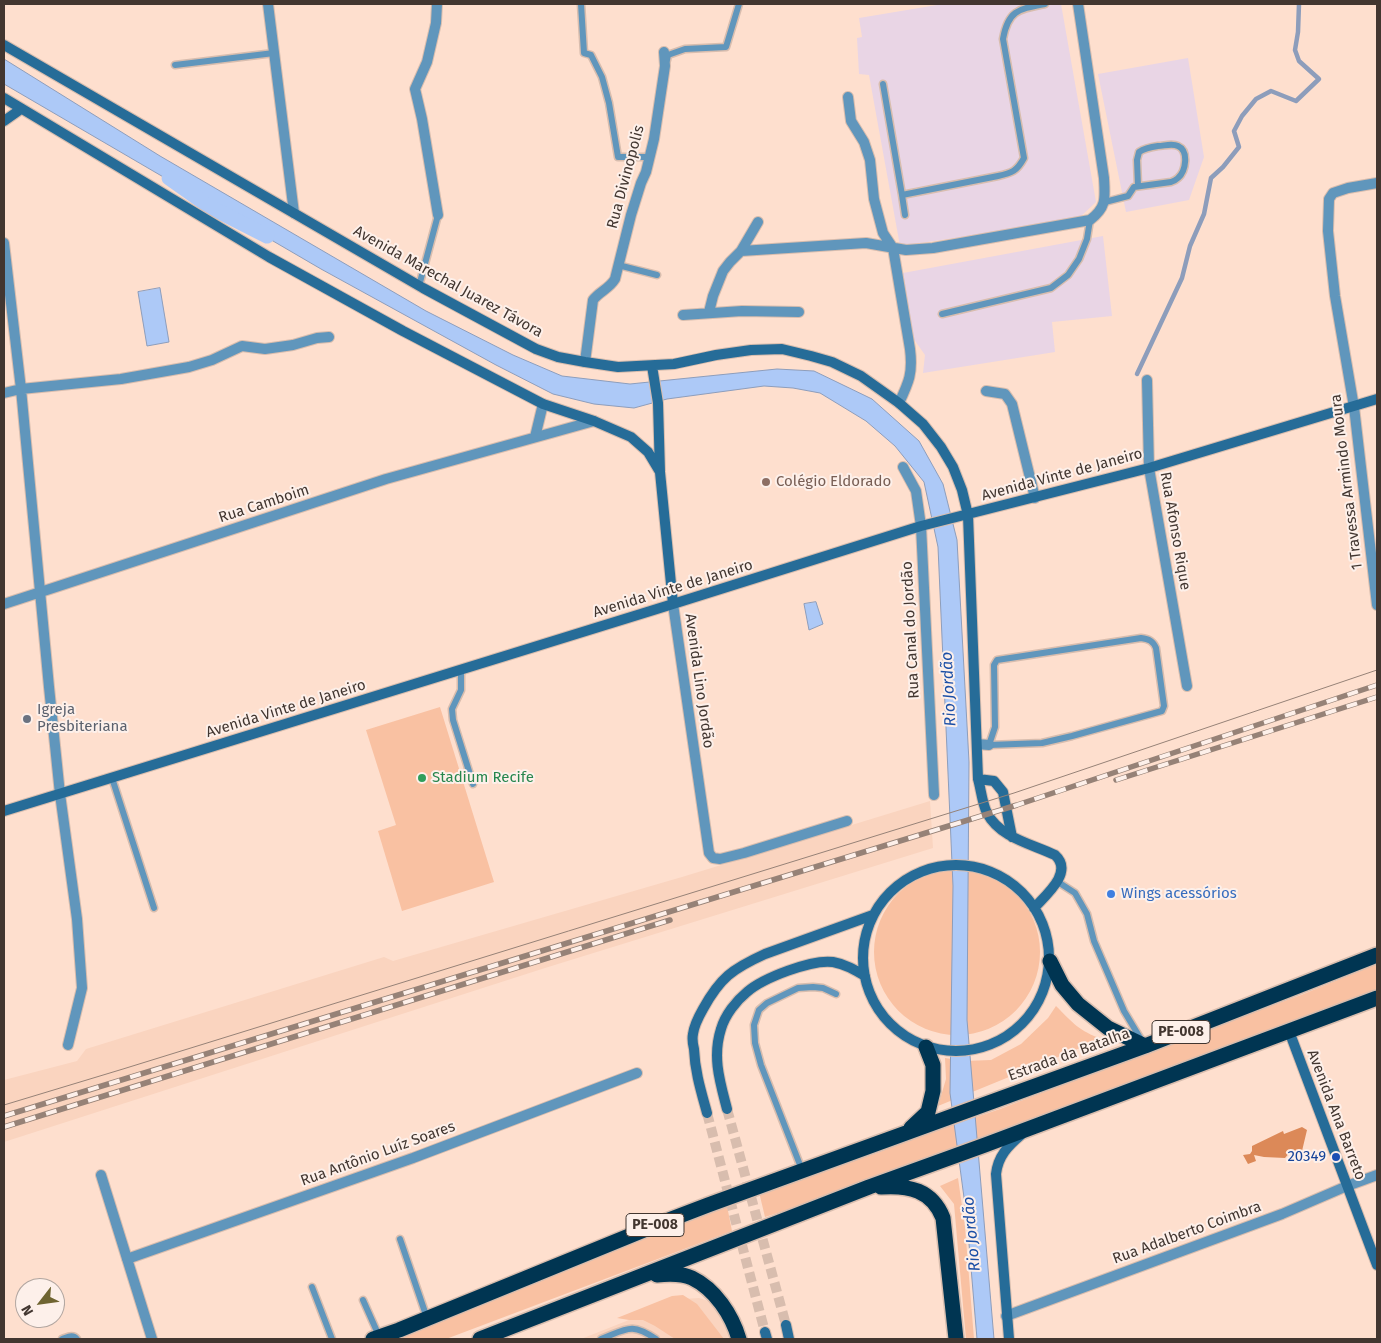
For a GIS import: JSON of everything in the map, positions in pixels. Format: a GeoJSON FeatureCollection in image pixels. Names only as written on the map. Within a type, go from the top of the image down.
{"type":"FeatureCollection","features":[{"type":"Feature","properties":{"kind":"highway","name":"Estrada da Batalha"},"geometry":{"type":"LineString","coordinates":[[907,1131],[1146,1046],[1377,956]]}},
{"type":"Feature","properties":{"kind":"highway"},"geometry":{"type":"LineString","coordinates":[[1050,961],[1062,985],[1078,1004],[1108,1028],[1146,1046]]}},
{"type":"Feature","properties":{"kind":"highway","name":"PE-008"},"geometry":{"type":"LineString","coordinates":[[480,1339],[869,1187],[985,1146],[1377,998]]}},
{"type":"Feature","properties":{"kind":"highway"},"geometry":{"type":"LineString","coordinates":[[907,1131],[928,1112],[934,1091],[933,1065],[926,1046]]}},
{"type":"Feature","properties":{"kind":"highway","name":"PE-008"},"geometry":{"type":"LineString","coordinates":[[376,1338],[405,1334],[427,1318],[668,1220],[907,1131]]}},
{"type":"Feature","properties":{"kind":"highway"},"geometry":{"type":"LineString","coordinates":[[869,1187],[894,1186],[910,1188],[932,1199],[939,1208],[943,1218],[956,1339]]}},
{"type":"Feature","properties":{"kind":"highway"},"geometry":{"type":"LineString","coordinates":[[643,1276],[680,1274],[691,1277],[702,1284],[725,1308],[739,1339]]}},
{"type":"Feature","properties":{"kind":"main road","name":"Avenida Marechal Juarez Távora"},"geometry":{"type":"LineString","coordinates":[[4,45],[419,286],[536,349],[558,357],[618,367],[674,364],[716,355],[782,349],[832,362],[861,376],[899,403],[923,424],[941,447],[953,466],[962,490],[966,515]]}},
{"type":"Feature","properties":{"kind":"main road"},"geometry":{"type":"LineString","coordinates":[[4,98],[269,257],[403,331],[542,404],[622,432],[640,444],[652,457],[660,472]]}},
{"type":"Feature","properties":{"kind":"main road"},"geometry":{"type":"LineString","coordinates":[[4,121],[21,109]]}},
{"type":"Feature","properties":{"kind":"main road","name":"Avenida Lino Jordão"},"geometry":{"type":"LineString","coordinates":[[652,366],[658,403],[660,472],[673,604]]}},
{"type":"Feature","properties":{"kind":"main road","name":"Avenida Vinte de Janeiro"},"geometry":{"type":"LineString","coordinates":[[4,811],[924,526],[1149,468],[1377,400]]}},
{"type":"Feature","properties":{"kind":"main road"},"geometry":{"type":"LineString","coordinates":[[966,515],[978,779],[986,811],[997,826],[1012,837],[1049,852],[1059,859],[1061,863],[1062,870],[1058,882],[1034,908]]}},
{"type":"Feature","properties":{"kind":"main road"},"geometry":{"type":"LineString","coordinates":[[978,779],[994,780],[1003,792],[1012,837]]}},
{"type":"Feature","properties":{"kind":"main road"},"geometry":{"type":"LineString","coordinates":[[961,864],[975,866],[1007,880],[1021,890],[1034,908],[1046,931],[1050,961],[1046,986],[1035,1009],[1018,1029],[997,1043],[973,1050],[944,1051],[926,1046],[904,1035],[886,1019],[872,999],[865,976],[863,955],[866,934],[873,915],[883,899],[896,886],[911,876],[928,869],[946,865],[961,864]]}},
{"type":"Feature","properties":{"kind":"main road"},"geometry":{"type":"LineString","coordinates":[[707,1113],[695,1069],[693,1034],[700,1013],[713,990],[736,969],[764,954],[873,915]]}},
{"type":"Feature","properties":{"kind":"main road"},"geometry":{"type":"LineString","coordinates":[[727,1109],[718,1071],[716,1049],[721,1028],[733,1006],[747,992],[757,985],[803,965],[832,962],[848,966],[865,976]]}},
{"type":"Feature","properties":{"kind":"main road","name":"Avenida Ana Barreto"},"geometry":{"type":"LineString","coordinates":[[1289,1031],[1377,1265]]}},
{"type":"Feature","properties":{"kind":"main road"},"geometry":{"type":"LineString","coordinates":[[1009,1339],[996,1174],[1001,1156],[1009,1145],[1028,1129]]}},
{"type":"Feature","properties":{"kind":"main road"},"geometry":{"type":"LineString","coordinates":[[786,1326],[790,1339]]}},
{"type":"Feature","properties":{"kind":"street"},"geometry":{"type":"LineString","coordinates":[[268,4],[294,212]]}},
{"type":"Feature","properties":{"kind":"street"},"geometry":{"type":"LineString","coordinates":[[437,4],[436,23],[427,62],[415,89],[438,215]]}},
{"type":"Feature","properties":{"kind":"street"},"geometry":{"type":"LineString","coordinates":[[741,251],[866,243],[906,250],[933,248],[1090,220],[1097,214],[1105,202],[1104,178],[1078,4]]}},
{"type":"Feature","properties":{"kind":"street","name":"Rua Divinopolis"},"geometry":{"type":"LineString","coordinates":[[584,362],[593,300],[611,286],[615,279],[631,215],[646,172],[654,139],[666,66],[664,52]]}},
{"type":"Feature","properties":{"kind":"street"},"geometry":{"type":"LineString","coordinates":[[848,97],[851,121],[864,142],[870,160],[874,199],[883,233],[893,248],[912,364],[910,379],[899,403]]}},
{"type":"Feature","properties":{"kind":"street","name":"1 Travessa Armindo Moura"},"geometry":{"type":"LineString","coordinates":[[1377,183],[1348,188],[1333,193],[1329,199],[1328,231],[1335,296],[1354,406],[1377,606]]}},
{"type":"Feature","properties":{"kind":"street"},"geometry":{"type":"LineString","coordinates":[[709,312],[723,271],[741,251],[758,222]]}},
{"type":"Feature","properties":{"kind":"street"},"geometry":{"type":"LineString","coordinates":[[4,243],[21,389],[48,687],[77,919],[82,988],[68,1045]]}},
{"type":"Feature","properties":{"kind":"street"},"geometry":{"type":"LineString","coordinates":[[683,315],[742,311],[799,312]]}},
{"type":"Feature","properties":{"kind":"street"},"geometry":{"type":"LineString","coordinates":[[4,393],[21,389],[121,379],[188,367],[212,360],[242,346],[266,349],[293,346],[318,338],[329,338]]}},
{"type":"Feature","properties":{"kind":"street","name":"Rua Afonso Rique"},"geometry":{"type":"LineString","coordinates":[[1147,380],[1149,468],[1187,686]]}},
{"type":"Feature","properties":{"kind":"street"},"geometry":{"type":"LineString","coordinates":[[986,391],[1005,394],[1012,404],[1035,498]]}},
{"type":"Feature","properties":{"kind":"street"},"geometry":{"type":"LineString","coordinates":[[535,437],[542,404]]}},
{"type":"Feature","properties":{"kind":"street","name":"Rua Camboim"},"geometry":{"type":"LineString","coordinates":[[4,604],[386,479],[594,421]]}},
{"type":"Feature","properties":{"kind":"street","name":"Rua Canal do Jordão"},"geometry":{"type":"LineString","coordinates":[[903,467],[916,491],[924,526],[934,796]]}},
{"type":"Feature","properties":{"kind":"street","name":"Avenida Lino Jordão"},"geometry":{"type":"LineString","coordinates":[[673,604],[704,828],[709,853],[713,858],[720,860],[847,821]]}},
{"type":"Feature","properties":{"kind":"street"},"geometry":{"type":"LineString","coordinates":[[977,744],[990,746]]}},
{"type":"Feature","properties":{"kind":"street","name":"Rua Antônio Luíz Soares"},"geometry":{"type":"LineString","coordinates":[[127,1259],[404,1162],[637,1074]]}},
{"type":"Feature","properties":{"kind":"street"},"geometry":{"type":"LineString","coordinates":[[101,1175],[152,1339]]}},
{"type":"Feature","properties":{"kind":"street","name":"Rua Adalberto Coimbra"},"geometry":{"type":"LineString","coordinates":[[1006,1316],[1282,1214],[1347,1186],[1377,1176]]}},
{"type":"Feature","properties":{"kind":"lane"},"geometry":{"type":"LineString","coordinates":[[581,4],[584,53],[592,55],[602,77],[609,103],[618,158],[649,157]]}},
{"type":"Feature","properties":{"kind":"lane"},"geometry":{"type":"LineString","coordinates":[[666,66],[668,55],[685,49],[726,47],[739,4]]}},
{"type":"Feature","properties":{"kind":"lane"},"geometry":{"type":"LineString","coordinates":[[902,195],[1010,174],[1018,168],[1024,158],[1003,39],[1004,30],[1013,15],[1020,9],[1045,4]]}},
{"type":"Feature","properties":{"kind":"lane"},"geometry":{"type":"LineString","coordinates":[[175,65],[274,53]]}},
{"type":"Feature","properties":{"kind":"lane"},"geometry":{"type":"LineString","coordinates":[[883,84],[905,215]]}},
{"type":"Feature","properties":{"kind":"lane"},"geometry":{"type":"LineString","coordinates":[[1105,202],[1128,196],[1134,187],[1171,182],[1179,178],[1185,157],[1181,148],[1172,144],[1147,148],[1139,152],[1137,160],[1138,186]]}},
{"type":"Feature","properties":{"kind":"lane"},"geometry":{"type":"LineString","coordinates":[[419,286],[438,215]]}},
{"type":"Feature","properties":{"kind":"lane"},"geometry":{"type":"LineString","coordinates":[[942,314],[1051,288],[1068,276],[1079,259],[1090,220]]}},
{"type":"Feature","properties":{"kind":"lane"},"geometry":{"type":"LineString","coordinates":[[618,265],[657,275]]}},
{"type":"Feature","properties":{"kind":"lane"},"geometry":{"type":"LineString","coordinates":[[1142,638],[1154,642],[1163,689],[1164,706],[1162,711],[1042,743],[990,746],[995,727],[994,665],[997,660],[1142,638]]}},
{"type":"Feature","properties":{"kind":"lane"},"geometry":{"type":"LineString","coordinates":[[461,670],[461,690],[452,709],[453,720],[473,784]]}},
{"type":"Feature","properties":{"kind":"lane"},"geometry":{"type":"LineString","coordinates":[[112,778],[154,908]]}},
{"type":"Feature","properties":{"kind":"lane"},"geometry":{"type":"LineString","coordinates":[[1058,882],[1075,893],[1087,914],[1094,941],[1124,1011],[1146,1046]]}},
{"type":"Feature","properties":{"kind":"lane"},"geometry":{"type":"LineString","coordinates":[[802,1170],[761,1065],[755,1043],[754,1025],[759,1010],[768,1003],[798,988],[823,988],[836,994]]}},
{"type":"Feature","properties":{"kind":"lane"},"geometry":{"type":"LineString","coordinates":[[400,1239],[427,1318]]}},
{"type":"Feature","properties":{"kind":"lane"},"geometry":{"type":"LineString","coordinates":[[312,1287],[332,1339]]}},
{"type":"Feature","properties":{"kind":"lane"},"geometry":{"type":"LineString","coordinates":[[363,1300],[376,1338]]}},
{"type":"Feature","properties":{"kind":"lane"},"geometry":{"type":"LineString","coordinates":[[601,1339],[625,1329],[634,1328],[656,1339]]}},
{"type":"Feature","properties":{"kind":"lane"},"geometry":{"type":"LineString","coordinates":[[62,1339],[72,1336],[77,1339]]}},
{"type":"Feature","properties":{"kind":"shaded area"},"geometry":{"type":"Polygon","coordinates":[[[943,4],[1061,4],[1096,202],[1077,220],[900,246],[869,75],[859,74],[857,38],[862,37],[859,18],[943,4]]]}},
{"type":"Feature","properties":{"kind":"shaded area"},"geometry":{"type":"Polygon","coordinates":[[[1188,58],[1204,157],[1189,200],[1126,212],[1098,74],[1188,58]]]}},
{"type":"Feature","properties":{"kind":"shaded area"},"geometry":{"type":"Polygon","coordinates":[[[1103,236],[1112,316],[1052,322],[1055,352],[923,373],[925,355],[913,338],[903,273],[1103,236]]]}},
{"type":"Feature","properties":{"kind":"shaded area","name":"Stadium Recife"},"geometry":{"type":"Polygon","coordinates":[[[440,707],[494,882],[402,911],[378,831],[396,825],[366,730],[440,707]]]}},
{"type":"Feature","properties":{"kind":"shaded area"},"geometry":{"type":"Polygon","coordinates":[[[930,801],[933,848],[545,968],[4,1142],[4,1080],[77,1061],[86,1049],[384,957],[393,961],[682,877],[930,801]]]}},
{"type":"Feature","properties":{"kind":"shaded area"},"geometry":{"type":"Polygon","coordinates":[[[957,869],[981,873],[996,879],[1021,900],[1030,913],[1036,928],[1040,952],[1036,976],[1030,991],[1009,1016],[996,1025],[981,1031],[957,1035],[933,1031],[918,1025],[893,1004],[884,991],[878,976],[874,952],[878,928],[884,913],[905,888],[918,879],[933,873],[957,869]]]}},
{"type":"Feature","properties":{"kind":"shaded area"},"geometry":{"type":"Polygon","coordinates":[[[1377,964],[1377,990],[1007,1130],[765,1217],[759,1192],[877,1153],[1000,1109],[1185,1037],[1301,995],[1377,964]]]}},
{"type":"Feature","properties":{"kind":"shaded area"},"geometry":{"type":"Polygon","coordinates":[[[1056,1006],[1082,1030],[1102,1039],[938,1106],[946,1079],[945,1058],[965,1061],[991,1060],[1021,1044],[1048,1018],[1056,1006]]]}},
{"type":"Feature","properties":{"kind":"shaded area"},"geometry":{"type":"Polygon","coordinates":[[[1302,1127],[1307,1130],[1302,1151],[1291,1151],[1285,1158],[1254,1155],[1256,1161],[1248,1164],[1243,1155],[1250,1154],[1252,1146],[1283,1131],[1284,1134],[1302,1127]]]}},
{"type":"Feature","properties":{"kind":"shaded area"},"geometry":{"type":"Polygon","coordinates":[[[958,1178],[965,1227],[974,1339],[966,1339],[954,1204],[940,1186],[958,1178]]]}},
{"type":"Feature","properties":{"kind":"shaded area"},"geometry":{"type":"Polygon","coordinates":[[[727,1206],[732,1231],[446,1339],[392,1339],[727,1206]]]}},
{"type":"Feature","properties":{"kind":"shaded area"},"geometry":{"type":"Polygon","coordinates":[[[683,1295],[697,1304],[724,1339],[675,1339],[643,1320],[617,1318],[672,1296],[683,1295]]]}},
{"type":"Feature","properties":{"kind":"shaded area"},"geometry":{"type":"Polygon","coordinates":[[[699,1298],[718,1304],[745,1339],[581,1339],[682,1299],[699,1298]]]}},
{"type":"Feature","properties":{"kind":"water","name":"Rio Jordão"},"geometry":{"type":"Polygon","coordinates":[[[4,59],[160,156],[426,311],[513,355],[562,376],[630,384],[777,369],[814,371],[872,399],[919,441],[943,484],[957,540],[969,762],[967,1020],[994,1339],[977,1339],[967,1220],[950,1093],[953,886],[938,547],[924,482],[895,446],[866,421],[820,393],[793,388],[764,386],[667,399],[634,408],[594,404],[553,394],[496,365],[321,269],[4,84],[4,59]]]}},
{"type":"Feature","properties":{"kind":"water"},"geometry":{"type":"Polygon","coordinates":[[[160,288],[169,342],[147,346],[138,292],[160,288]]]}},
{"type":"Feature","properties":{"kind":"water"},"geometry":{"type":"Polygon","coordinates":[[[816,602],[823,624],[809,630],[804,604],[816,602]]]}},
{"type":"Feature","properties":{"kind":"waterway"},"geometry":{"type":"LineString","coordinates":[[1137,374],[1182,278],[1190,246],[1204,214],[1211,178],[1223,167],[1239,147],[1234,131],[1242,116],[1256,99],[1271,91],[1296,101],[1319,79],[1299,61],[1295,50],[1299,4]]}},
{"type":"Feature","properties":{"kind":"waterway"},"geometry":{"type":"LineString","coordinates":[[169,178],[210,207],[267,236]]}},
{"type":"Feature","properties":{"kind":"tunnel"},"geometry":{"type":"LineString","coordinates":[[727,1109],[786,1325]]}},
{"type":"Feature","properties":{"kind":"tunnel"},"geometry":{"type":"LineString","coordinates":[[707,1113],[765,1332]]}},
{"type":"Feature","properties":{"kind":"tram line"},"geometry":{"type":"LineString","coordinates":[[4,1105],[1014,793],[1377,670]]}},
{"type":"Feature","properties":{"kind":"railway"},"geometry":{"type":"LineString","coordinates":[[4,1116],[1017,805],[1377,685]]}},
{"type":"Feature","properties":{"kind":"railway"},"geometry":{"type":"LineString","coordinates":[[1116,780],[1377,697]]}},
{"type":"Feature","properties":{"kind":"railway"},"geometry":{"type":"LineString","coordinates":[[4,1127],[670,920]]}},
{"type":"Feature","properties":{"kind":"place","name":"Colégio Eldorado"},"geometry":{"type":"Point","coordinates":[766,482]}},
{"type":"Feature","properties":{"kind":"place","name":"Igreja Presbiteriana"},"geometry":{"type":"Point","coordinates":[27,719]}},
{"type":"Feature","properties":{"kind":"place","name":"Stadium Recife"},"geometry":{"type":"Point","coordinates":[422,778]}},
{"type":"Feature","properties":{"kind":"place","name":"Wings acessórios"},"geometry":{"type":"Point","coordinates":[1111,894]}},
{"type":"Feature","properties":{"kind":"place","name":"20349"},"geometry":{"type":"Point","coordinates":[1336,1157]}}]}
